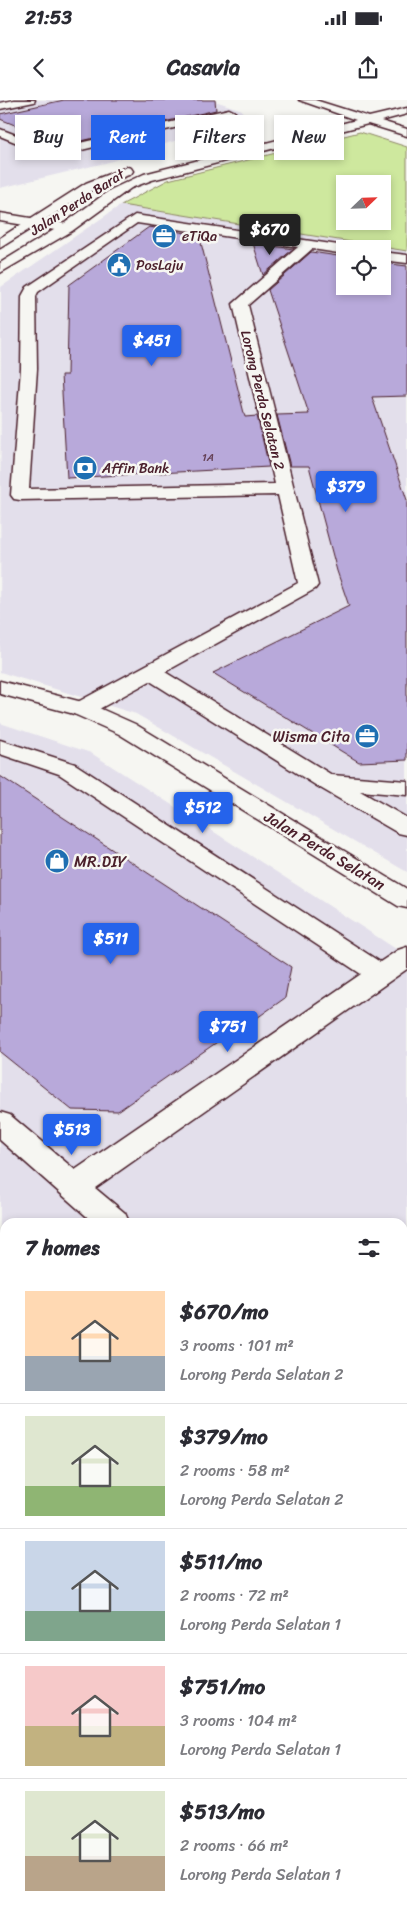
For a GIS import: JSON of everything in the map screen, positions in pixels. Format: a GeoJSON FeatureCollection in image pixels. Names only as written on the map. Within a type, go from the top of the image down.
{"type":"FeatureCollection","features":[{"type":"Feature","properties":{"kind":"street"},"geometry":{"type":"LineString","coordinates":[[0,106],[30,100]]}},
{"type":"Feature","properties":{"kind":"street"},"geometry":{"type":"LineString","coordinates":[[304,100],[351,115]]}},
{"type":"Feature","properties":{"kind":"street"},"geometry":{"type":"LineString","coordinates":[[339,100],[407,132]]}},
{"type":"Feature","properties":{"kind":"street","name":"Jalan Perda Barat"},"geometry":{"type":"LineString","coordinates":[[0,269],[67,228],[127,184],[370,115],[407,101]]}},
{"type":"Feature","properties":{"kind":"street"},"geometry":{"type":"LineString","coordinates":[[0,132],[52,153],[229,112],[211,106]]}},
{"type":"Feature","properties":{"kind":"street","name":"Jalan Perda Barat"},"geometry":{"type":"LineString","coordinates":[[0,244],[106,178],[351,115],[389,116],[407,111]]}},
{"type":"Feature","properties":{"kind":"street"},"geometry":{"type":"LineString","coordinates":[[389,116],[407,121]]}},
{"type":"Feature","properties":{"kind":"street"},"geometry":{"type":"LineString","coordinates":[[0,140],[13,138]]}},
{"type":"Feature","properties":{"kind":"street"},"geometry":{"type":"LineString","coordinates":[[0,218],[67,228]]}},
{"type":"Feature","properties":{"kind":"street"},"geometry":{"type":"LineString","coordinates":[[285,489],[20,495],[29,369],[29,296],[32,290],[136,219],[336,249]]}},
{"type":"Feature","properties":{"kind":"street","name":"Lorong Perda Selatan 2"},"geometry":{"type":"LineString","coordinates":[[149,671],[308,585],[240,304],[309,245]]}},
{"type":"Feature","properties":{"kind":"street"},"geometry":{"type":"LineString","coordinates":[[391,257],[407,259]]}},
{"type":"Feature","properties":{"kind":"street"},"geometry":{"type":"LineString","coordinates":[[82,709],[149,671],[325,781],[407,828]]}},
{"type":"Feature","properties":{"kind":"street","name":"Jalan Perda Selatan"},"geometry":{"type":"LineString","coordinates":[[0,687],[82,709],[127,729],[407,900]]}},
{"type":"Feature","properties":{"kind":"street"},"geometry":{"type":"LineString","coordinates":[[0,746],[67,769],[380,974]]}},
{"type":"Feature","properties":{"kind":"street"},"geometry":{"type":"LineString","coordinates":[[325,781],[407,788]]}},
{"type":"Feature","properties":{"kind":"street"},"geometry":{"type":"LineString","coordinates":[[73,1187],[407,956]]}},
{"type":"Feature","properties":{"kind":"street"},"geometry":{"type":"LineString","coordinates":[[0,1123],[109,1218]]}},
{"type":"Feature","properties":{"kind":"shaded area"},"geometry":{"type":"Polygon","coordinates":[[[0,100],[212,100],[242,110],[243,115],[175,115],[175,141],[165,144],[165,115],[91,115],[91,160],[115,160],[0,188],[0,100]]]}},
{"type":"Feature","properties":{"kind":"shaded area"},"geometry":{"type":"Polygon","coordinates":[[[121,205],[339,240],[336,240],[336,295],[391,295],[391,248],[407,251],[407,872],[136,714],[0,672],[1,287],[121,205]]]}},
{"type":"Feature","properties":{"kind":"shaded area"},"geometry":{"type":"Polygon","coordinates":[[[0,723],[91,753],[407,956],[407,1218],[0,1218],[0,723]]]}},
{"type":"Feature","properties":{"kind":"green space"},"geometry":{"type":"Polygon","coordinates":[[[360,132],[407,147],[407,251],[391,248],[391,240],[339,240],[121,205],[168,180],[248,160],[264,160],[264,156],[274,154],[274,160],[344,160],[344,136],[360,132]]]}},
{"type":"Feature","properties":{"kind":"building"},"geometry":{"type":"Polygon","coordinates":[[[64,100],[215,100],[216,110],[194,115],[175,115],[175,119],[165,122],[165,115],[91,115],[91,139],[81,141],[81,115],[15,115],[15,125],[0,119],[0,114],[64,100]]]}},
{"type":"Feature","properties":{"kind":"building"},"geometry":{"type":"Polygon","coordinates":[[[149,227],[199,235],[245,417],[257,416],[269,467],[67,478],[61,375],[67,375],[69,285],[149,227]]]}},
{"type":"Feature","properties":{"kind":"building"},"geometry":{"type":"Polygon","coordinates":[[[253,243],[293,249],[263,275],[253,243]]]}},
{"type":"Feature","properties":{"kind":"building"},"geometry":{"type":"Polygon","coordinates":[[[311,252],[336,256],[336,295],[391,295],[391,264],[407,266],[407,396],[372,397],[407,500],[407,760],[359,762],[213,673],[349,606],[337,571],[309,466],[290,466],[277,415],[309,414],[268,290],[311,252]]]}},
{"type":"Feature","properties":{"kind":"building"},"geometry":{"type":"Polygon","coordinates":[[[0,776],[291,967],[285,998],[226,1040],[223,1038],[118,1111],[72,1110],[0,1052],[0,776]]]}},
{"type":"Feature","properties":{"kind":"place","name":"eTiQa"},"geometry":{"type":"Point","coordinates":[164,236]}},
{"type":"Feature","properties":{"kind":"place","name":"PosLaju"},"geometry":{"type":"Point","coordinates":[119,265]}},
{"type":"Feature","properties":{"kind":"place","name":"Affin Bank"},"geometry":{"type":"Point","coordinates":[85,468]}},
{"type":"Feature","properties":{"kind":"place","name":"Wisma Cita"},"geometry":{"type":"Point","coordinates":[367,736]}},
{"type":"Feature","properties":{"kind":"place","name":"MR.DIY"},"geometry":{"type":"Point","coordinates":[57,861]}}]}
